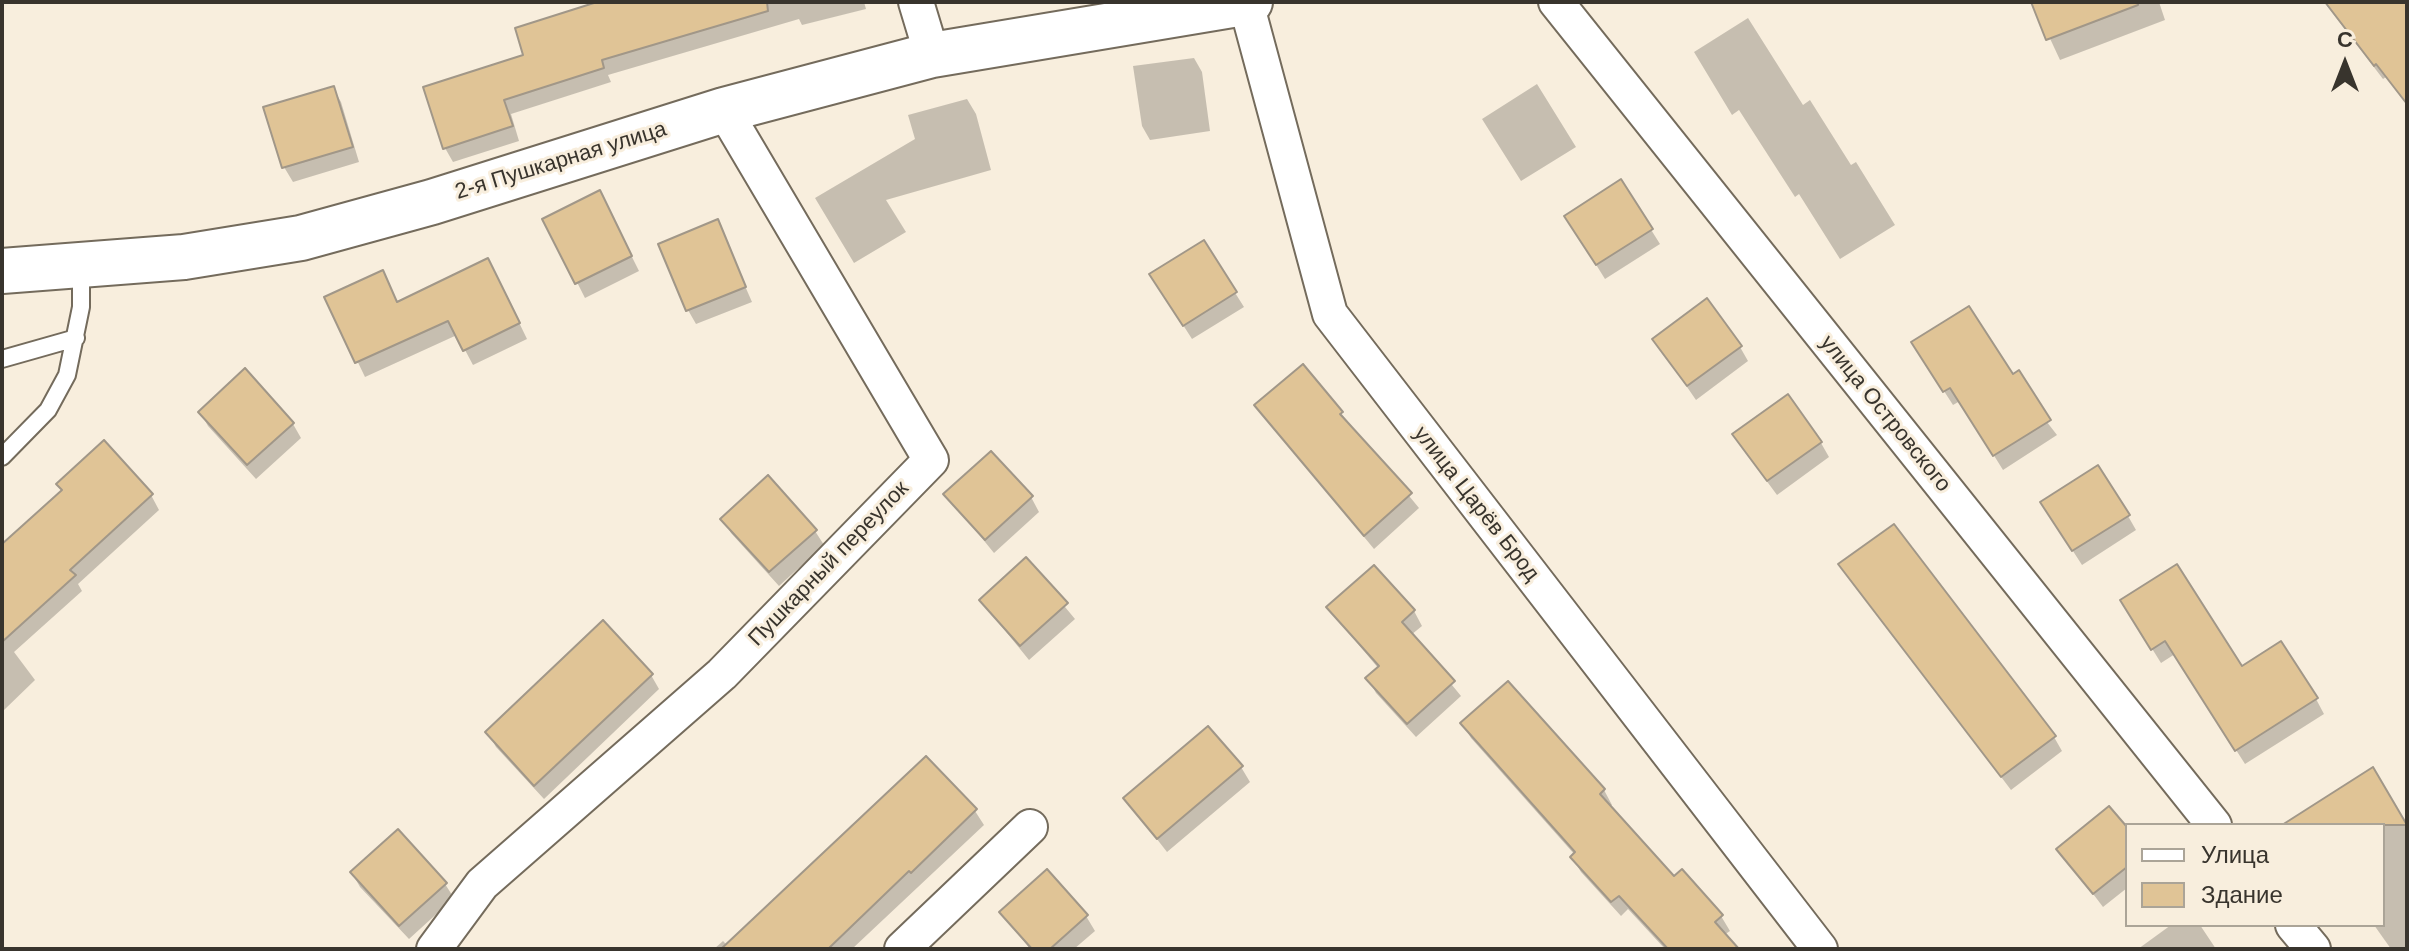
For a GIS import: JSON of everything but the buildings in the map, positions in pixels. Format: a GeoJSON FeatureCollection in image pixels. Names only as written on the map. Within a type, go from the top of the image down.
{"type":"FeatureCollection","features":[{"type":"Feature","properties":{"kind":"street"},"geometry":{"type":"LineString","coordinates":[[916,2],[932,55]]}},
{"type":"Feature","properties":{"kind":"street","name":"2-я Пушкарная улица"},"geometry":{"type":"LineString","coordinates":[[81,268],[184,257],[301,238],[432,202],[724,110],[932,55],[1248,2]]}},
{"type":"Feature","properties":{"kind":"street","name":"улица Царёв Брод"},"geometry":{"type":"LineString","coordinates":[[1248,2],[1330,314],[1820,949]]}},
{"type":"Feature","properties":{"kind":"street","name":"улица Островского"},"geometry":{"type":"LineString","coordinates":[[1556,2],[2212,823]]}},
{"type":"Feature","properties":{"kind":"street","name":"Пушкарный переулок"},"geometry":{"type":"LineString","coordinates":[[434,949],[482,884],[722,674],[931,460],[724,110]]}},
{"type":"Feature","properties":{"kind":"street"},"geometry":{"type":"LineString","coordinates":[[2,271],[81,268]]}},
{"type":"Feature","properties":{"kind":"street"},"geometry":{"type":"LineString","coordinates":[[902,949],[1030,827]]}},
{"type":"Feature","properties":{"kind":"street"},"geometry":{"type":"LineString","coordinates":[[2295,927],[2313,949]]}},
{"type":"Feature","properties":{"kind":"lane"},"geometry":{"type":"LineString","coordinates":[[2,457],[48,410],[67,375],[76,338],[81,268]]}},
{"type":"Feature","properties":{"kind":"lane"},"geometry":{"type":"LineString","coordinates":[[2,359],[76,338]]}}]}
